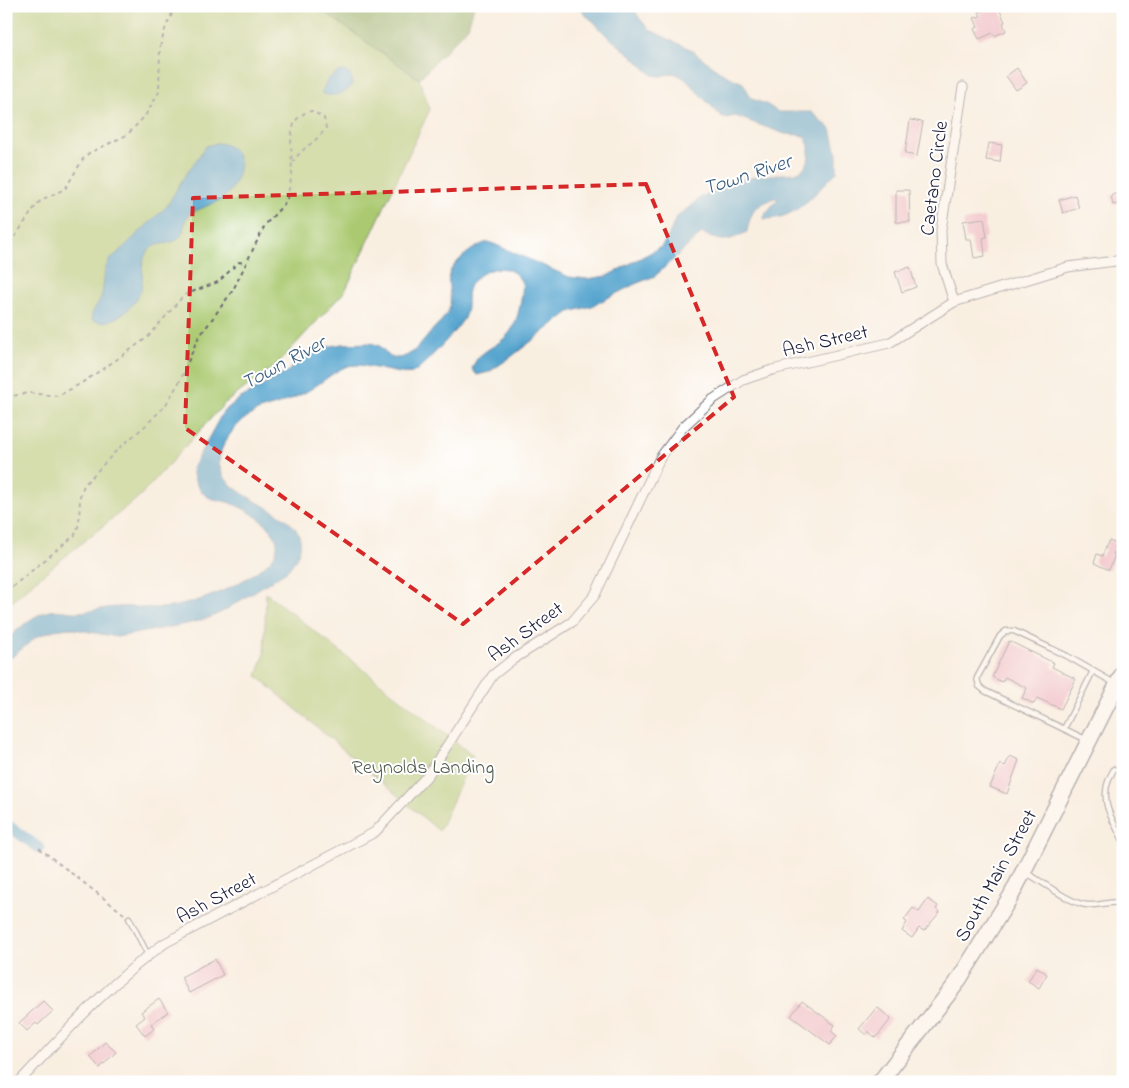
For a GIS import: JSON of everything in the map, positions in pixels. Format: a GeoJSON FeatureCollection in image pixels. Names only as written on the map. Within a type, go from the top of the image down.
{"type":"FeatureCollection","features":[{"type":"Feature","properties":{"kind":"main road","name":"South Main Street"},"geometry":{"type":"LineString","coordinates":[[880,1082],[956,984],[1011,896],[1120,679]]}},
{"type":"Feature","properties":{"kind":"street","name":"Caetano Circle"},"geometry":{"type":"LineString","coordinates":[[954,302],[942,264],[941,230],[962,87]]}},
{"type":"Feature","properties":{"kind":"street","name":"Ash Street"},"geometry":{"type":"LineString","coordinates":[[19,1082],[96,1000],[148,955],[165,943],[375,832],[428,775],[493,675],[512,660],[572,622],[595,595],[660,458],[683,427],[712,400],[744,380],[772,370],[889,343],[954,302],[1068,267],[1123,260]]}},
{"type":"Feature","properties":{"kind":"lane"},"geometry":{"type":"LineString","coordinates":[[1088,741],[985,691],[979,686],[977,678],[1000,636],[1006,631],[1014,631],[1067,656],[1093,671],[1120,679]]}},
{"type":"Feature","properties":{"kind":"lane"},"geometry":{"type":"LineString","coordinates":[[1064,729],[1093,671]]}},
{"type":"Feature","properties":{"kind":"lane"},"geometry":{"type":"LineString","coordinates":[[1114,769],[1108,778],[1104,798],[1110,818],[1123,840]]}},
{"type":"Feature","properties":{"kind":"lane"},"geometry":{"type":"LineString","coordinates":[[1024,870],[1069,899],[1086,905],[1112,901],[1123,903]]}},
{"type":"Feature","properties":{"kind":"lane"},"geometry":{"type":"LineString","coordinates":[[129,918],[148,955]]}},
{"type":"Feature","properties":{"kind":"path"},"geometry":{"type":"LineString","coordinates":[[6,250],[37,204],[65,189],[89,152],[127,135],[145,116],[159,92],[160,47],[173,6]]}},
{"type":"Feature","properties":{"kind":"path"},"geometry":{"type":"LineString","coordinates":[[6,592],[75,535],[79,524],[80,496],[84,485],[117,450],[150,422],[164,406],[181,379],[197,340],[233,290],[265,225],[281,209],[287,199],[293,162],[291,143],[294,124],[306,112],[312,110],[324,118],[326,128],[293,162]]}},
{"type":"Feature","properties":{"kind":"path"},"geometry":{"type":"LineString","coordinates":[[6,397],[30,393],[60,395],[141,342],[184,295],[218,282],[240,262],[246,263]]}},
{"type":"Feature","properties":{"kind":"path"},"geometry":{"type":"LineString","coordinates":[[39,848],[129,918]]}},
{"type":"Feature","properties":{"kind":"highlighted area"},"geometry":{"type":"Polygon","coordinates":[[[646,184],[734,397],[463,624],[185,428],[193,198],[646,184]]]}},
{"type":"Feature","properties":{"kind":"green space"},"geometry":{"type":"Polygon","coordinates":[[[6,6],[316,6],[419,79],[430,109],[345,291],[276,365],[225,403],[139,497],[36,580],[6,607],[6,6]]]}},
{"type":"Feature","properties":{"kind":"green space"},"geometry":{"type":"Polygon","coordinates":[[[316,6],[474,6],[468,27],[419,79],[316,6]]]}},
{"type":"Feature","properties":{"kind":"green space","name":"Reynolds Landing"},"geometry":{"type":"Polygon","coordinates":[[[266,593],[473,756],[439,831],[257,676],[264,656],[266,593]]]}},
{"type":"Feature","properties":{"kind":"water"},"geometry":{"type":"Polygon","coordinates":[[[581,6],[632,6],[650,30],[690,49],[725,75],[743,83],[752,99],[766,104],[778,112],[811,112],[831,129],[837,153],[837,172],[804,204],[786,215],[763,219],[764,215],[778,198],[774,198],[754,210],[747,232],[724,240],[702,233],[655,276],[592,306],[569,312],[511,357],[489,372],[477,375],[472,369],[477,359],[504,339],[513,328],[521,301],[522,290],[522,283],[518,276],[506,269],[493,269],[480,275],[468,289],[466,313],[461,323],[431,357],[412,373],[407,374],[362,365],[345,367],[304,393],[251,415],[234,429],[220,455],[223,475],[238,490],[280,515],[296,529],[300,547],[288,570],[224,611],[209,618],[117,637],[69,628],[54,630],[36,637],[6,662],[6,640],[26,622],[38,615],[54,611],[81,612],[123,607],[156,608],[181,605],[222,591],[246,579],[267,563],[276,552],[277,543],[266,524],[244,509],[205,495],[193,475],[192,468],[223,412],[239,399],[287,372],[313,349],[343,344],[371,343],[380,346],[390,357],[404,357],[410,354],[443,319],[450,305],[449,275],[458,261],[475,248],[485,243],[492,243],[569,277],[587,279],[607,276],[661,247],[667,239],[676,218],[701,197],[742,180],[758,176],[795,173],[802,170],[808,162],[809,146],[806,137],[785,134],[735,116],[727,118],[721,116],[684,78],[674,73],[660,76],[652,75],[584,14],[581,6]]]}},
{"type":"Feature","properties":{"kind":"water"},"geometry":{"type":"Polygon","coordinates":[[[340,71],[349,74],[352,81],[351,87],[337,95],[321,93],[328,79],[340,71]]]}},
{"type":"Feature","properties":{"kind":"water"},"geometry":{"type":"Polygon","coordinates":[[[218,143],[231,148],[239,160],[238,174],[231,190],[220,200],[190,214],[178,239],[150,249],[144,259],[140,293],[126,311],[120,316],[106,321],[92,320],[93,311],[101,297],[105,270],[109,261],[167,206],[182,180],[206,146],[218,143]]]}},
{"type":"Feature","properties":{"kind":"building"},"geometry":{"type":"Polygon","coordinates":[[[985,6],[998,6],[1005,22],[1003,23],[1006,31],[994,36],[993,33],[979,39],[974,29],[978,27],[974,18],[981,16],[979,12],[986,9],[985,6]]]}},
{"type":"Feature","properties":{"kind":"building"},"geometry":{"type":"Polygon","coordinates":[[[1017,68],[1027,83],[1016,90],[1006,76],[1017,68]]]}},
{"type":"Feature","properties":{"kind":"building"},"geometry":{"type":"Polygon","coordinates":[[[910,120],[923,122],[917,156],[905,154],[910,120]]]}},
{"type":"Feature","properties":{"kind":"building"},"geometry":{"type":"Polygon","coordinates":[[[989,143],[1002,145],[1000,162],[986,160],[989,143]]]}},
{"type":"Feature","properties":{"kind":"building"},"geometry":{"type":"Polygon","coordinates":[[[896,190],[909,190],[910,222],[896,222],[896,190]]]}},
{"type":"Feature","properties":{"kind":"building"},"geometry":{"type":"Polygon","coordinates":[[[1123,192],[1123,202],[1113,205],[1111,195],[1123,192]]]}},
{"type":"Feature","properties":{"kind":"building"},"geometry":{"type":"Polygon","coordinates":[[[1075,195],[1079,208],[1063,213],[1059,200],[1075,195]]]}},
{"type":"Feature","properties":{"kind":"building"},"geometry":{"type":"Polygon","coordinates":[[[984,218],[987,237],[983,238],[985,256],[974,258],[971,239],[966,239],[963,221],[984,218]]]}},
{"type":"Feature","properties":{"kind":"building"},"geometry":{"type":"Polygon","coordinates":[[[910,267],[916,287],[902,292],[895,272],[910,267]]]}},
{"type":"Feature","properties":{"kind":"building"},"geometry":{"type":"Polygon","coordinates":[[[1109,540],[1118,544],[1109,570],[1094,563],[1097,554],[1102,556],[1109,540]]]}},
{"type":"Feature","properties":{"kind":"building"},"geometry":{"type":"Polygon","coordinates":[[[1009,641],[1054,663],[1052,667],[1076,679],[1061,709],[1037,698],[1034,704],[1022,698],[1027,688],[1005,677],[1002,682],[992,677],[1009,641]]]}},
{"type":"Feature","properties":{"kind":"building"},"geometry":{"type":"Polygon","coordinates":[[[1010,756],[1019,760],[1007,794],[990,787],[1000,764],[1005,766],[1010,756]]]}},
{"type":"Feature","properties":{"kind":"building"},"geometry":{"type":"Polygon","coordinates":[[[928,899],[938,906],[936,909],[940,912],[924,931],[919,928],[912,938],[902,931],[907,922],[904,920],[913,908],[919,912],[928,899]]]}},
{"type":"Feature","properties":{"kind":"building"},"geometry":{"type":"Polygon","coordinates":[[[215,959],[223,975],[189,993],[181,977],[215,959]]]}},
{"type":"Feature","properties":{"kind":"building"},"geometry":{"type":"Polygon","coordinates":[[[1037,967],[1047,974],[1039,988],[1028,981],[1037,967]]]}},
{"type":"Feature","properties":{"kind":"building"},"geometry":{"type":"Polygon","coordinates":[[[159,999],[168,1012],[151,1024],[154,1029],[145,1036],[136,1024],[145,1017],[141,1012],[159,999]]]}},
{"type":"Feature","properties":{"kind":"building"},"geometry":{"type":"Polygon","coordinates":[[[43,1001],[53,1011],[38,1025],[36,1023],[27,1031],[19,1023],[43,1001]]]}},
{"type":"Feature","properties":{"kind":"building"},"geometry":{"type":"Polygon","coordinates":[[[802,1001],[835,1025],[831,1031],[837,1036],[830,1045],[791,1016],[802,1001]]]}},
{"type":"Feature","properties":{"kind":"building"},"geometry":{"type":"Polygon","coordinates":[[[877,1007],[891,1019],[876,1038],[868,1031],[866,1035],[859,1029],[877,1007]]]}},
{"type":"Feature","properties":{"kind":"building"},"geometry":{"type":"Polygon","coordinates":[[[105,1042],[116,1052],[100,1068],[90,1057],[105,1042]]]}},
{"type":"Feature","properties":{"kind":"waterway"},"geometry":{"type":"LineString","coordinates":[[6,824],[39,848]]}},
{"type":"Feature","properties":{"kind":"water label","name":"Town River"},"geometry":{"type":"Point","coordinates":[747,174]}},
{"type":"Feature","properties":{"kind":"water label","name":"Town River"},"geometry":{"type":"Point","coordinates":[283,362]}}]}
